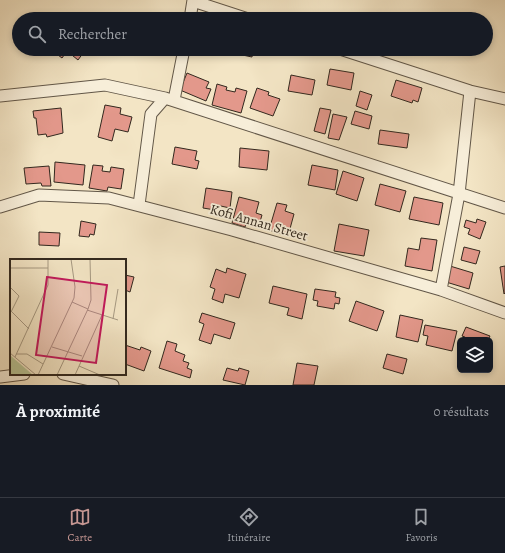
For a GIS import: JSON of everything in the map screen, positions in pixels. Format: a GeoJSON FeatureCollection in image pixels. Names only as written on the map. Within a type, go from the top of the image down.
{"type":"FeatureCollection","features":[{"type":"Feature","properties":{"kind":"street"},"geometry":{"type":"LineString","coordinates":[[191,12],[193,1],[227,12]]}},
{"type":"Feature","properties":{"kind":"street"},"geometry":{"type":"LineString","coordinates":[[139,205],[151,114],[169,99],[182,56]]}},
{"type":"Feature","properties":{"kind":"street"},"geometry":{"type":"LineString","coordinates":[[362,56],[470,91],[505,99]]}},
{"type":"Feature","properties":{"kind":"street"},"geometry":{"type":"LineString","coordinates":[[0,96],[105,84],[169,99],[505,208]]}},
{"type":"Feature","properties":{"kind":"street"},"geometry":{"type":"LineString","coordinates":[[441,290],[459,194],[470,91]]}},
{"type":"Feature","properties":{"kind":"street","name":"Kofi Annan Street"},"geometry":{"type":"LineString","coordinates":[[0,207],[39,195],[109,198],[139,205],[441,290],[505,313]]}},
{"type":"Feature","properties":{"kind":"street"},"geometry":{"type":"LineString","coordinates":[[0,377],[16,375]]}},
{"type":"Feature","properties":{"kind":"street"},"geometry":{"type":"LineString","coordinates":[[68,375],[113,385]]}},
{"type":"Feature","properties":{"kind":"building"},"geometry":{"type":"Polygon","coordinates":[[[73,56],[81,56],[78,60],[73,56]]]}},
{"type":"Feature","properties":{"kind":"building"},"geometry":{"type":"Polygon","coordinates":[[[330,69],[354,73],[351,90],[327,85],[330,69]]]}},
{"type":"Feature","properties":{"kind":"building"},"geometry":{"type":"Polygon","coordinates":[[[187,73],[209,82],[206,88],[211,89],[206,101],[180,90],[187,73]]]}},
{"type":"Feature","properties":{"kind":"building"},"geometry":{"type":"Polygon","coordinates":[[[291,75],[315,80],[312,95],[288,91],[291,75]]]}},
{"type":"Feature","properties":{"kind":"building"},"geometry":{"type":"Polygon","coordinates":[[[396,80],[422,88],[418,102],[413,100],[412,103],[391,96],[396,80]]]}},
{"type":"Feature","properties":{"kind":"building"},"geometry":{"type":"Polygon","coordinates":[[[217,84],[227,87],[226,90],[235,92],[236,88],[247,91],[241,113],[212,105],[217,84]]]}},
{"type":"Feature","properties":{"kind":"building"},"geometry":{"type":"Polygon","coordinates":[[[257,88],[269,92],[268,95],[280,99],[273,116],[250,108],[257,88]]]}},
{"type":"Feature","properties":{"kind":"building"},"geometry":{"type":"Polygon","coordinates":[[[360,91],[372,95],[367,110],[356,106],[360,91]]]}},
{"type":"Feature","properties":{"kind":"building"},"geometry":{"type":"Polygon","coordinates":[[[105,105],[121,108],[120,114],[132,117],[128,132],[115,129],[112,141],[98,137],[105,105]]]}},
{"type":"Feature","properties":{"kind":"building"},"geometry":{"type":"Polygon","coordinates":[[[61,108],[63,133],[47,137],[46,134],[38,135],[36,118],[34,118],[33,111],[61,108]]]}},
{"type":"Feature","properties":{"kind":"building"},"geometry":{"type":"Polygon","coordinates":[[[320,108],[331,110],[325,134],[314,131],[320,108]]]}},
{"type":"Feature","properties":{"kind":"building"},"geometry":{"type":"Polygon","coordinates":[[[355,111],[372,116],[369,129],[351,124],[355,111]]]}},
{"type":"Feature","properties":{"kind":"building"},"geometry":{"type":"Polygon","coordinates":[[[333,114],[347,117],[339,140],[328,138],[333,114]]]}},
{"type":"Feature","properties":{"kind":"building"},"geometry":{"type":"Polygon","coordinates":[[[380,130],[409,134],[407,148],[378,144],[380,130]]]}},
{"type":"Feature","properties":{"kind":"building"},"geometry":{"type":"Polygon","coordinates":[[[175,147],[197,151],[195,160],[199,161],[197,169],[172,164],[175,147]]]}},
{"type":"Feature","properties":{"kind":"building"},"geometry":{"type":"Polygon","coordinates":[[[240,148],[269,151],[267,170],[239,167],[240,148]]]}},
{"type":"Feature","properties":{"kind":"building"},"geometry":{"type":"Polygon","coordinates":[[[55,162],[85,165],[83,185],[54,182],[55,162]]]}},
{"type":"Feature","properties":{"kind":"building"},"geometry":{"type":"Polygon","coordinates":[[[93,165],[103,166],[102,171],[110,172],[111,167],[124,169],[121,189],[108,187],[107,191],[89,188],[93,165]]]}},
{"type":"Feature","properties":{"kind":"building"},"geometry":{"type":"Polygon","coordinates":[[[312,165],[338,170],[335,190],[308,185],[312,165]]]}},
{"type":"Feature","properties":{"kind":"building"},"geometry":{"type":"Polygon","coordinates":[[[49,166],[51,186],[42,186],[41,183],[26,184],[24,168],[49,166]]]}},
{"type":"Feature","properties":{"kind":"building"},"geometry":{"type":"Polygon","coordinates":[[[343,171],[364,178],[357,201],[336,194],[343,171]]]}},
{"type":"Feature","properties":{"kind":"building"},"geometry":{"type":"Polygon","coordinates":[[[380,184],[406,191],[400,212],[375,205],[380,184]]]}},
{"type":"Feature","properties":{"kind":"building"},"geometry":{"type":"Polygon","coordinates":[[[206,188],[232,192],[230,208],[216,205],[215,210],[203,208],[206,188]]]}},
{"type":"Feature","properties":{"kind":"building"},"geometry":{"type":"Polygon","coordinates":[[[239,197],[259,202],[256,213],[262,215],[259,225],[247,222],[245,227],[232,223],[239,197]]]}},
{"type":"Feature","properties":{"kind":"building"},"geometry":{"type":"Polygon","coordinates":[[[414,197],[443,203],[439,225],[409,219],[414,197]]]}},
{"type":"Feature","properties":{"kind":"building"},"geometry":{"type":"Polygon","coordinates":[[[277,203],[287,205],[285,211],[294,214],[288,236],[269,230],[277,203]]]}},
{"type":"Feature","properties":{"kind":"building"},"geometry":{"type":"Polygon","coordinates":[[[477,219],[486,222],[480,239],[468,234],[470,229],[464,227],[466,220],[476,223],[477,219]]]}},
{"type":"Feature","properties":{"kind":"building"},"geometry":{"type":"Polygon","coordinates":[[[81,221],[96,224],[94,235],[90,234],[89,237],[79,236],[81,221]]]}},
{"type":"Feature","properties":{"kind":"building"},"geometry":{"type":"Polygon","coordinates":[[[339,224],[369,230],[364,256],[334,251],[339,224]]]}},
{"type":"Feature","properties":{"kind":"building"},"geometry":{"type":"Polygon","coordinates":[[[39,232],[60,233],[59,246],[39,245],[39,232]]]}},
{"type":"Feature","properties":{"kind":"building"},"geometry":{"type":"Polygon","coordinates":[[[421,238],[437,240],[432,271],[405,266],[408,248],[419,250],[421,238]]]}},
{"type":"Feature","properties":{"kind":"building"},"geometry":{"type":"Polygon","coordinates":[[[464,247],[480,251],[476,264],[461,260],[464,247]]]}},
{"type":"Feature","properties":{"kind":"building"},"geometry":{"type":"Polygon","coordinates":[[[450,266],[473,273],[469,289],[446,282],[450,266]]]}},
{"type":"Feature","properties":{"kind":"building"},"geometry":{"type":"Polygon","coordinates":[[[505,266],[505,293],[504,294],[500,267],[505,266]]]}},
{"type":"Feature","properties":{"kind":"building"},"geometry":{"type":"Polygon","coordinates":[[[227,268],[246,274],[239,298],[225,294],[223,303],[212,299],[215,289],[210,287],[216,269],[226,273],[227,268]]]}},
{"type":"Feature","properties":{"kind":"building"},"geometry":{"type":"Polygon","coordinates":[[[126,275],[134,277],[130,292],[126,290],[126,275]]]}},
{"type":"Feature","properties":{"kind":"building"},"geometry":{"type":"Polygon","coordinates":[[[273,286],[307,294],[302,319],[287,315],[289,308],[269,303],[273,286]]]}},
{"type":"Feature","properties":{"kind":"building"},"geometry":{"type":"Polygon","coordinates":[[[315,289],[336,292],[335,297],[340,298],[339,304],[335,303],[334,309],[317,306],[318,301],[313,300],[315,289]]]}},
{"type":"Feature","properties":{"kind":"building"},"geometry":{"type":"Polygon","coordinates":[[[356,301],[384,311],[377,331],[349,321],[356,301]]]}},
{"type":"Feature","properties":{"kind":"building"},"geometry":{"type":"Polygon","coordinates":[[[202,313],[235,323],[230,339],[214,334],[211,344],[199,340],[204,324],[199,322],[202,313]]]}},
{"type":"Feature","properties":{"kind":"building"},"geometry":{"type":"Polygon","coordinates":[[[400,315],[423,320],[418,342],[396,337],[400,315]]]}},
{"type":"Feature","properties":{"kind":"building"},"geometry":{"type":"Polygon","coordinates":[[[425,325],[457,331],[452,351],[426,345],[428,336],[423,335],[425,325]]]}},
{"type":"Feature","properties":{"kind":"building"},"geometry":{"type":"Polygon","coordinates":[[[466,327],[490,336],[465,337],[462,336],[466,327]]]}},
{"type":"Feature","properties":{"kind":"building"},"geometry":{"type":"Polygon","coordinates":[[[167,341],[177,344],[175,351],[185,355],[183,361],[189,363],[187,368],[192,370],[190,378],[159,368],[167,341]]]}},
{"type":"Feature","properties":{"kind":"building"},"geometry":{"type":"Polygon","coordinates":[[[126,345],[140,350],[141,347],[151,351],[144,371],[126,364],[126,345]]]}},
{"type":"Feature","properties":{"kind":"building"},"geometry":{"type":"Polygon","coordinates":[[[387,354],[407,359],[403,374],[383,368],[387,354]]]}},
{"type":"Feature","properties":{"kind":"building"},"geometry":{"type":"Polygon","coordinates":[[[297,363],[318,366],[314,385],[293,385],[297,363]]]}},
{"type":"Feature","properties":{"kind":"building"},"geometry":{"type":"Polygon","coordinates":[[[227,368],[238,371],[239,368],[249,371],[245,385],[223,380],[227,368]]]}}]}
